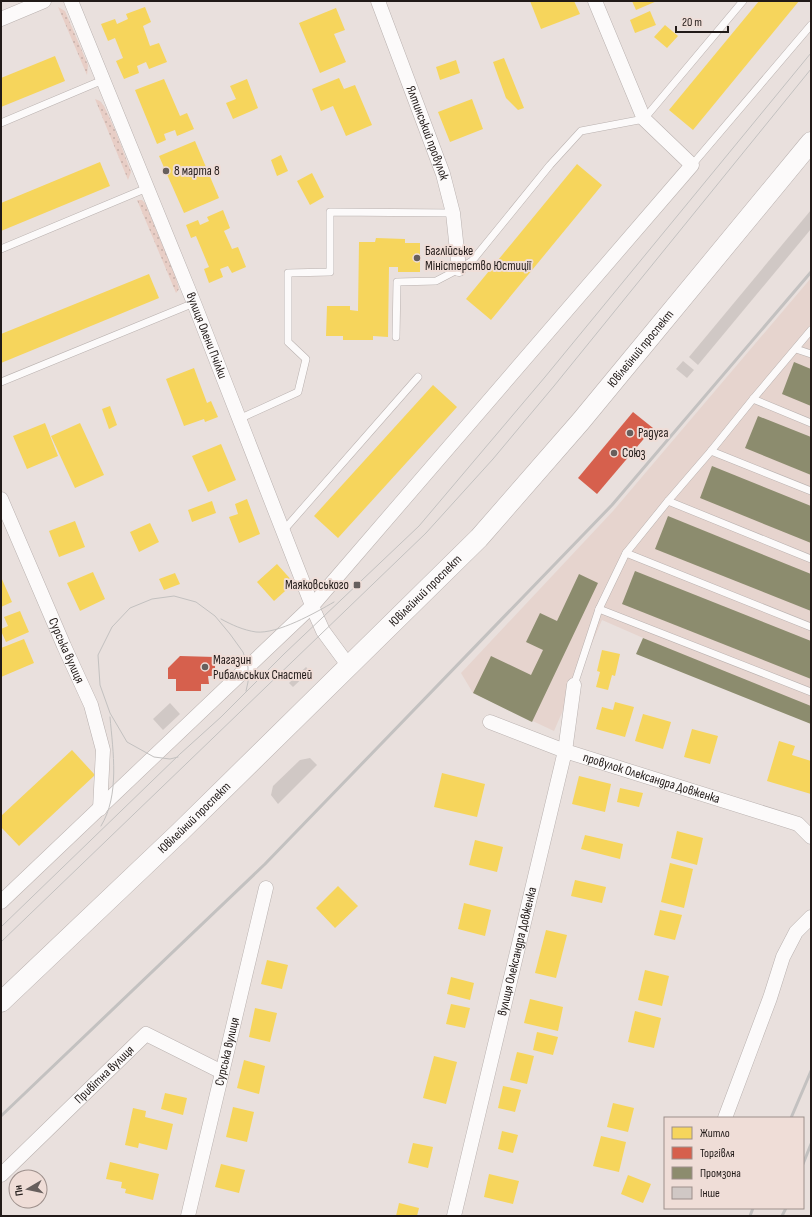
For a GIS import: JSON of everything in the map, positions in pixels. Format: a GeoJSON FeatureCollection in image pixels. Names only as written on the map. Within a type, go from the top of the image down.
{"type":"FeatureCollection","features":[{"type":"Feature","properties":{"kind":"main road","name":"Ювілейний проспект"},"geometry":{"type":"LineString","coordinates":[[1,1002],[180,832],[348,665],[479,538],[581,421],[811,142]]}},
{"type":"Feature","properties":{"kind":"street"},"geometry":{"type":"LineString","coordinates":[[1,19],[44,1]]}},
{"type":"Feature","properties":{"kind":"street","name":"вулиця Олени Пчілки"},"geometry":{"type":"LineString","coordinates":[[71,1],[194,304],[312,606],[323,631],[348,665]]}},
{"type":"Feature","properties":{"kind":"street","name":"Ялтинський провулок"},"geometry":{"type":"LineString","coordinates":[[378,1],[443,174],[453,213],[459,269]]}},
{"type":"Feature","properties":{"kind":"street"},"geometry":{"type":"LineString","coordinates":[[1,902],[312,606],[692,165],[644,119],[595,1]]}},
{"type":"Feature","properties":{"kind":"street","name":"Сурська вулиця"},"geometry":{"type":"LineString","coordinates":[[1,500],[64,646],[92,705],[103,750],[100,809]]}},
{"type":"Feature","properties":{"kind":"street","name":"вулиця Олександра Довженка"},"geometry":{"type":"LineString","coordinates":[[454,1216],[565,751],[574,685]]}},
{"type":"Feature","properties":{"kind":"street","name":"провулок Олександра Довженка"},"geometry":{"type":"LineString","coordinates":[[490,722],[565,751],[798,824],[811,837]]}},
{"type":"Feature","properties":{"kind":"street","name":"Сурська вулиця"},"geometry":{"type":"LineString","coordinates":[[188,1216],[266,888]]}},
{"type":"Feature","properties":{"kind":"street"},"geometry":{"type":"LineString","coordinates":[[725,1117],[770,998],[783,957],[796,932],[811,917]]}},
{"type":"Feature","properties":{"kind":"street","name":"Привітна вулиця"},"geometry":{"type":"LineString","coordinates":[[1,1174],[146,1034],[222,1072]]}},
{"type":"Feature","properties":{"kind":"lane"},"geometry":{"type":"LineString","coordinates":[[396,337],[396,282],[436,281],[472,261],[550,165],[581,131],[644,119],[743,1]]}},
{"type":"Feature","properties":{"kind":"lane"},"geometry":{"type":"LineString","coordinates":[[692,165],[811,25]]}},
{"type":"Feature","properties":{"kind":"lane"},"geometry":{"type":"LineString","coordinates":[[1,123],[103,80]]}},
{"type":"Feature","properties":{"kind":"lane"},"geometry":{"type":"LineString","coordinates":[[1,248],[147,188]]}},
{"type":"Feature","properties":{"kind":"lane"},"geometry":{"type":"LineString","coordinates":[[239,419],[298,392],[306,359],[288,342],[288,273],[330,272],[330,212],[453,213]]}},
{"type":"Feature","properties":{"kind":"lane"},"geometry":{"type":"LineString","coordinates":[[1,382],[194,304]]}},
{"type":"Feature","properties":{"kind":"lane"},"geometry":{"type":"LineString","coordinates":[[574,685],[599,609],[626,553],[811,330]]}},
{"type":"Feature","properties":{"kind":"lane"},"geometry":{"type":"LineString","coordinates":[[796,349],[811,354]]}},
{"type":"Feature","properties":{"kind":"lane"},"geometry":{"type":"LineString","coordinates":[[283,531],[418,377]]}},
{"type":"Feature","properties":{"kind":"lane"},"geometry":{"type":"LineString","coordinates":[[753,399],[811,422]]}},
{"type":"Feature","properties":{"kind":"lane"},"geometry":{"type":"LineString","coordinates":[[711,451],[811,491]]}},
{"type":"Feature","properties":{"kind":"lane"},"geometry":{"type":"LineString","coordinates":[[668,501],[811,559]]}},
{"type":"Feature","properties":{"kind":"lane"},"geometry":{"type":"LineString","coordinates":[[626,553],[811,627]]}},
{"type":"Feature","properties":{"kind":"lane"},"geometry":{"type":"LineString","coordinates":[[599,609],[811,692]]}},
{"type":"Feature","properties":{"kind":"shaded area"},"geometry":{"type":"Polygon","coordinates":[[[58,7],[65,11],[88,65],[87,75],[58,7]]]}},
{"type":"Feature","properties":{"kind":"shaded area"},"geometry":{"type":"Polygon","coordinates":[[[95,99],[100,101],[104,106],[116,132],[131,172],[128,180],[95,99]]]}},
{"type":"Feature","properties":{"kind":"shaded area"},"geometry":{"type":"Polygon","coordinates":[[[137,200],[142,200],[145,203],[175,275],[179,289],[176,293],[137,200]]]}},
{"type":"Feature","properties":{"kind":"shaded area"},"geometry":{"type":"Polygon","coordinates":[[[811,278],[811,724],[657,644],[602,620],[554,731],[473,693],[461,673],[613,511],[811,278]]]}},
{"type":"Feature","properties":{"kind":"building: Житло"},"geometry":{"type":"Polygon","coordinates":[[[530,1],[574,1],[580,14],[541,29],[530,1]]]}},
{"type":"Feature","properties":{"kind":"building: Житло"},"geometry":{"type":"Polygon","coordinates":[[[632,1],[657,1],[636,10],[632,1]]]}},
{"type":"Feature","properties":{"kind":"building: Житло"},"geometry":{"type":"Polygon","coordinates":[[[759,1],[799,1],[693,130],[669,110],[759,1]]]}},
{"type":"Feature","properties":{"kind":"building: Житло"},"geometry":{"type":"Polygon","coordinates":[[[145,7],[151,22],[143,26],[150,46],[159,43],[167,62],[149,69],[146,62],[137,66],[139,73],[124,79],[116,61],[123,58],[115,38],[108,41],[101,24],[115,19],[117,24],[128,19],[126,14],[145,7]]]}},
{"type":"Feature","properties":{"kind":"building: Житло"},"geometry":{"type":"Polygon","coordinates":[[[336,8],[345,30],[334,34],[346,62],[320,73],[299,23],[336,8]]]}},
{"type":"Feature","properties":{"kind":"building: Житло"},"geometry":{"type":"Polygon","coordinates":[[[650,11],[656,25],[635,33],[630,20],[650,11]]]}},
{"type":"Feature","properties":{"kind":"building: Житло"},"geometry":{"type":"Polygon","coordinates":[[[665,25],[678,36],[667,48],[654,37],[665,25]]]}},
{"type":"Feature","properties":{"kind":"building: Житло"},"geometry":{"type":"Polygon","coordinates":[[[55,56],[65,81],[1,107],[1,78],[55,56]]]}},
{"type":"Feature","properties":{"kind":"building: Житло"},"geometry":{"type":"Polygon","coordinates":[[[504,58],[524,108],[518,110],[506,98],[493,62],[504,58]]]}},
{"type":"Feature","properties":{"kind":"building: Житло"},"geometry":{"type":"Polygon","coordinates":[[[456,60],[460,73],[440,80],[436,67],[456,60]]]}},
{"type":"Feature","properties":{"kind":"building: Житло"},"geometry":{"type":"Polygon","coordinates":[[[339,78],[344,89],[355,85],[372,125],[346,136],[333,106],[321,111],[312,89],[339,78]]]}},
{"type":"Feature","properties":{"kind":"building: Житло"},"geometry":{"type":"Polygon","coordinates":[[[164,79],[180,116],[187,113],[194,129],[177,136],[175,130],[164,134],[166,140],[157,144],[135,90],[164,79]]]}},
{"type":"Feature","properties":{"kind":"building: Житло"},"geometry":{"type":"Polygon","coordinates":[[[247,79],[258,108],[233,119],[226,103],[236,99],[230,86],[247,79]]]}},
{"type":"Feature","properties":{"kind":"building: Житло"},"geometry":{"type":"Polygon","coordinates":[[[472,99],[483,129],[450,142],[438,112],[472,99]]]}},
{"type":"Feature","properties":{"kind":"building: Житло"},"geometry":{"type":"Polygon","coordinates":[[[195,141],[219,198],[184,213],[159,156],[195,141]]]}},
{"type":"Feature","properties":{"kind":"building: Житло"},"geometry":{"type":"Polygon","coordinates":[[[281,155],[288,171],[277,176],[271,160],[281,155]]]}},
{"type":"Feature","properties":{"kind":"building: Житло"},"geometry":{"type":"Polygon","coordinates":[[[100,162],[110,186],[1,231],[1,203],[100,162]]]}},
{"type":"Feature","properties":{"kind":"building: Житло"},"geometry":{"type":"Polygon","coordinates":[[[577,164],[602,185],[491,320],[466,299],[577,164]]]}},
{"type":"Feature","properties":{"kind":"building: Житло"},"geometry":{"type":"Polygon","coordinates":[[[312,173],[324,197],[310,205],[297,181],[312,173]]]}},
{"type":"Feature","properties":{"kind":"building: Житло"},"geometry":{"type":"Polygon","coordinates":[[[223,210],[230,228],[224,231],[232,249],[238,247],[246,267],[232,273],[228,266],[220,269],[223,277],[209,283],[204,269],[209,267],[196,236],[191,238],[186,225],[198,220],[200,225],[209,221],[207,217],[223,210]]]}},
{"type":"Feature","properties":{"kind":"building: Житло"},"geometry":{"type":"Polygon","coordinates":[[[376,238],[405,239],[405,243],[420,243],[420,272],[398,272],[398,267],[389,267],[388,337],[373,336],[373,340],[343,340],[343,336],[326,336],[327,306],[350,306],[350,310],[358,311],[359,242],[375,242],[376,238]]]}},
{"type":"Feature","properties":{"kind":"building: Житло"},"geometry":{"type":"Polygon","coordinates":[[[149,274],[159,298],[1,363],[1,334],[149,274]]]}},
{"type":"Feature","properties":{"kind":"building: Житло"},"geometry":{"type":"Polygon","coordinates":[[[194,368],[207,403],[211,401],[218,417],[205,422],[204,419],[184,426],[166,379],[194,368]]]}},
{"type":"Feature","properties":{"kind":"building: Житло"},"geometry":{"type":"Polygon","coordinates":[[[433,385],[457,407],[338,538],[314,516],[433,385]]]}},
{"type":"Feature","properties":{"kind":"building: Житло"},"geometry":{"type":"Polygon","coordinates":[[[110,406],[117,425],[109,429],[102,409],[110,406]]]}},
{"type":"Feature","properties":{"kind":"building: Житло"},"geometry":{"type":"Polygon","coordinates":[[[45,423],[58,456],[27,469],[13,436],[45,423]]]}},
{"type":"Feature","properties":{"kind":"building: Житло"},"geometry":{"type":"Polygon","coordinates":[[[80,423],[104,475],[75,488],[51,436],[80,423]]]}},
{"type":"Feature","properties":{"kind":"building: Житло"},"geometry":{"type":"Polygon","coordinates":[[[221,444],[236,480],[208,492],[192,456],[221,444]]]}},
{"type":"Feature","properties":{"kind":"building: Житло"},"geometry":{"type":"Polygon","coordinates":[[[247,499],[260,534],[239,543],[229,517],[238,514],[235,504],[247,499]]]}},
{"type":"Feature","properties":{"kind":"building: Житло"},"geometry":{"type":"Polygon","coordinates":[[[212,501],[216,513],[192,522],[188,510],[212,501]]]}},
{"type":"Feature","properties":{"kind":"building: Житло"},"geometry":{"type":"Polygon","coordinates":[[[75,521],[85,547],[59,557],[49,531],[75,521]]]}},
{"type":"Feature","properties":{"kind":"building: Житло"},"geometry":{"type":"Polygon","coordinates":[[[150,523],[159,542],[139,552],[130,532],[150,523]]]}},
{"type":"Feature","properties":{"kind":"building: Житло"},"geometry":{"type":"Polygon","coordinates":[[[277,564],[294,583],[274,601],[257,582],[277,564]]]}},
{"type":"Feature","properties":{"kind":"building: Житло"},"geometry":{"type":"Polygon","coordinates":[[[93,572],[105,599],[80,611],[67,583],[93,572]]]}},
{"type":"Feature","properties":{"kind":"building: Житло"},"geometry":{"type":"Polygon","coordinates":[[[175,573],[180,584],[164,590],[159,579],[175,573]]]}},
{"type":"Feature","properties":{"kind":"building: Житло"},"geometry":{"type":"Polygon","coordinates":[[[1,577],[12,602],[1,607],[1,577]]]}},
{"type":"Feature","properties":{"kind":"building: Житло"},"geometry":{"type":"Polygon","coordinates":[[[20,611],[29,632],[6,642],[1,631],[1,629],[8,626],[4,617],[20,611]]]}},
{"type":"Feature","properties":{"kind":"building: Житло"},"geometry":{"type":"Polygon","coordinates":[[[24,639],[34,663],[1,677],[1,648],[24,639]]]}},
{"type":"Feature","properties":{"kind":"building: Житло"},"geometry":{"type":"Polygon","coordinates":[[[602,650],[620,654],[615,676],[612,675],[608,690],[596,687],[600,672],[597,671],[602,650]]]}},
{"type":"Feature","properties":{"kind":"building: Житло"},"geometry":{"type":"Polygon","coordinates":[[[615,702],[634,707],[625,737],[596,729],[602,707],[613,710],[615,702]]]}},
{"type":"Feature","properties":{"kind":"building: Житло"},"geometry":{"type":"Polygon","coordinates":[[[643,714],[671,722],[663,749],[635,741],[643,714]]]}},
{"type":"Feature","properties":{"kind":"building: Житло"},"geometry":{"type":"Polygon","coordinates":[[[692,729],[718,736],[710,764],[684,757],[692,729]]]}},
{"type":"Feature","properties":{"kind":"building: Житло"},"geometry":{"type":"Polygon","coordinates":[[[779,741],[795,746],[792,755],[811,761],[811,794],[767,781],[779,741]]]}},
{"type":"Feature","properties":{"kind":"building: Житло"},"geometry":{"type":"Polygon","coordinates":[[[72,750],[95,775],[19,846],[1,827],[1,816],[72,750]]]}},
{"type":"Feature","properties":{"kind":"building: Житло"},"geometry":{"type":"Polygon","coordinates":[[[442,773],[485,784],[477,817],[434,807],[442,773]]]}},
{"type":"Feature","properties":{"kind":"building: Житло"},"geometry":{"type":"Polygon","coordinates":[[[579,776],[611,784],[605,812],[572,804],[579,776]]]}},
{"type":"Feature","properties":{"kind":"building: Житло"},"geometry":{"type":"Polygon","coordinates":[[[620,788],[643,793],[639,807],[617,802],[620,788]]]}},
{"type":"Feature","properties":{"kind":"building: Житло"},"geometry":{"type":"Polygon","coordinates":[[[677,831],[703,838],[697,865],[671,858],[677,831]]]}},
{"type":"Feature","properties":{"kind":"building: Житло"},"geometry":{"type":"Polygon","coordinates":[[[585,835],[623,844],[620,859],[581,849],[585,835]]]}},
{"type":"Feature","properties":{"kind":"building: Житло"},"geometry":{"type":"Polygon","coordinates":[[[475,840],[503,847],[497,872],[469,865],[475,840]]]}},
{"type":"Feature","properties":{"kind":"building: Житло"},"geometry":{"type":"Polygon","coordinates":[[[670,863],[693,869],[684,908],[661,902],[670,863]]]}},
{"type":"Feature","properties":{"kind":"building: Житло"},"geometry":{"type":"Polygon","coordinates":[[[575,880],[606,887],[602,903],[571,896],[575,880]]]}},
{"type":"Feature","properties":{"kind":"building: Житло"},"geometry":{"type":"Polygon","coordinates":[[[338,886],[358,906],[335,928],[316,908],[338,886]]]}},
{"type":"Feature","properties":{"kind":"building: Житло"},"geometry":{"type":"Polygon","coordinates":[[[464,903],[491,910],[485,936],[458,929],[464,903]]]}},
{"type":"Feature","properties":{"kind":"building: Житло"},"geometry":{"type":"Polygon","coordinates":[[[660,910],[682,915],[675,940],[654,935],[660,910]]]}},
{"type":"Feature","properties":{"kind":"building: Житло"},"geometry":{"type":"Polygon","coordinates":[[[546,930],[567,935],[556,978],[535,973],[546,930]]]}},
{"type":"Feature","properties":{"kind":"building: Житло"},"geometry":{"type":"Polygon","coordinates":[[[267,960],[288,965],[282,989],[261,984],[267,960]]]}},
{"type":"Feature","properties":{"kind":"building: Житло"},"geometry":{"type":"Polygon","coordinates":[[[645,970],[669,976],[662,1006],[638,1000],[645,970]]]}},
{"type":"Feature","properties":{"kind":"building: Житло"},"geometry":{"type":"Polygon","coordinates":[[[451,977],[474,983],[470,1000],[447,994],[451,977]]]}},
{"type":"Feature","properties":{"kind":"building: Житло"},"geometry":{"type":"Polygon","coordinates":[[[530,999],[563,1007],[558,1031],[524,1023],[530,999]]]}},
{"type":"Feature","properties":{"kind":"building: Житло"},"geometry":{"type":"Polygon","coordinates":[[[451,1004],[470,1008],[465,1028],[446,1024],[451,1004]]]}},
{"type":"Feature","properties":{"kind":"building: Житло"},"geometry":{"type":"Polygon","coordinates":[[[255,1008],[277,1013],[270,1042],[249,1037],[255,1008]]]}},
{"type":"Feature","properties":{"kind":"building: Житло"},"geometry":{"type":"Polygon","coordinates":[[[635,1011],[661,1018],[654,1048],[628,1042],[635,1011]]]}},
{"type":"Feature","properties":{"kind":"building: Житло"},"geometry":{"type":"Polygon","coordinates":[[[537,1032],[558,1037],[553,1055],[533,1050],[537,1032]]]}},
{"type":"Feature","properties":{"kind":"building: Житло"},"geometry":{"type":"Polygon","coordinates":[[[517,1052],[534,1056],[527,1084],[510,1080],[517,1052]]]}},
{"type":"Feature","properties":{"kind":"building: Житло"},"geometry":{"type":"Polygon","coordinates":[[[434,1056],[457,1062],[446,1104],[423,1098],[434,1056]]]}},
{"type":"Feature","properties":{"kind":"building: Житло"},"geometry":{"type":"Polygon","coordinates":[[[244,1060],[265,1066],[259,1094],[237,1088],[244,1060]]]}},
{"type":"Feature","properties":{"kind":"building: Житло"},"geometry":{"type":"Polygon","coordinates":[[[503,1086],[521,1090],[515,1112],[498,1108],[503,1086]]]}},
{"type":"Feature","properties":{"kind":"building: Житло"},"geometry":{"type":"Polygon","coordinates":[[[165,1093],[187,1098],[183,1115],[161,1109],[165,1093]]]}},
{"type":"Feature","properties":{"kind":"building: Житло"},"geometry":{"type":"Polygon","coordinates":[[[613,1103],[634,1108],[628,1132],[607,1127],[613,1103]]]}},
{"type":"Feature","properties":{"kind":"building: Житло"},"geometry":{"type":"Polygon","coordinates":[[[233,1107],[254,1112],[247,1142],[226,1137],[233,1107]]]}},
{"type":"Feature","properties":{"kind":"building: Житло"},"geometry":{"type":"Polygon","coordinates":[[[133,1108],[146,1111],[145,1117],[173,1124],[167,1150],[139,1143],[138,1148],[125,1145],[133,1108]]]}},
{"type":"Feature","properties":{"kind":"building: Житло"},"geometry":{"type":"Polygon","coordinates":[[[502,1131],[518,1135],[513,1153],[498,1149],[502,1131]]]}},
{"type":"Feature","properties":{"kind":"building: Житло"},"geometry":{"type":"Polygon","coordinates":[[[601,1136],[626,1142],[619,1172],[593,1166],[601,1136]]]}},
{"type":"Feature","properties":{"kind":"building: Житло"},"geometry":{"type":"Polygon","coordinates":[[[413,1143],[433,1147],[428,1168],[408,1163],[413,1143]]]}},
{"type":"Feature","properties":{"kind":"building: Житло"},"geometry":{"type":"Polygon","coordinates":[[[110,1162],[159,1174],[153,1200],[125,1193],[126,1189],[121,1188],[122,1182],[106,1179],[110,1162]]]}},
{"type":"Feature","properties":{"kind":"building: Житло"},"geometry":{"type":"Polygon","coordinates":[[[221,1164],[245,1170],[239,1193],[215,1187],[221,1164]]]}},
{"type":"Feature","properties":{"kind":"building: Житло"},"geometry":{"type":"Polygon","coordinates":[[[489,1174],[519,1181],[513,1204],[484,1197],[489,1174]]]}},
{"type":"Feature","properties":{"kind":"building: Житло"},"geometry":{"type":"Polygon","coordinates":[[[628,1175],[651,1184],[643,1203],[621,1194],[628,1175]]]}},
{"type":"Feature","properties":{"kind":"building: Житло"},"geometry":{"type":"Polygon","coordinates":[[[399,1203],[419,1208],[417,1216],[396,1216],[399,1203]]]}},
{"type":"Feature","properties":{"kind":"building: Торгівля"},"geometry":{"type":"Polygon","coordinates":[[[633,412],[653,428],[597,494],[578,478],[633,412]]]}},
{"type":"Feature","properties":{"kind":"building: Торгівля"},"geometry":{"type":"Polygon","coordinates":[[[180,656],[215,657],[215,676],[208,676],[209,684],[201,684],[201,691],[176,691],[176,679],[168,679],[168,668],[180,656]]]}},
{"type":"Feature","properties":{"kind":"building: Промзона"},"geometry":{"type":"Polygon","coordinates":[[[794,362],[811,369],[811,406],[782,394],[794,362]]]}},
{"type":"Feature","properties":{"kind":"building: Промзона"},"geometry":{"type":"Polygon","coordinates":[[[758,416],[811,437],[811,475],[745,448],[758,416]]]}},
{"type":"Feature","properties":{"kind":"building: Промзона"},"geometry":{"type":"Polygon","coordinates":[[[712,466],[811,506],[811,543],[700,498],[712,466]]]}},
{"type":"Feature","properties":{"kind":"building: Промзона"},"geometry":{"type":"Polygon","coordinates":[[[668,516],[811,574],[811,611],[655,549],[668,516]]]}},
{"type":"Feature","properties":{"kind":"building: Промзона"},"geometry":{"type":"Polygon","coordinates":[[[635,571],[811,641],[811,679],[622,604],[635,571]]]}},
{"type":"Feature","properties":{"kind":"building: Промзона"},"geometry":{"type":"Polygon","coordinates":[[[579,574],[598,583],[532,722],[473,693],[491,656],[531,675],[543,650],[526,642],[540,613],[557,621],[579,574]]]}},
{"type":"Feature","properties":{"kind":"building: Промзона"},"geometry":{"type":"Polygon","coordinates":[[[643,638],[811,706],[811,724],[636,654],[643,638]]]}},
{"type":"Feature","properties":{"kind":"building: Інше"},"geometry":{"type":"Polygon","coordinates":[[[811,210],[811,229],[698,365],[689,357],[811,210]]]}},
{"type":"Feature","properties":{"kind":"building: Інше"},"geometry":{"type":"Polygon","coordinates":[[[683,361],[694,370],[687,378],[676,369],[683,361]]]}},
{"type":"Feature","properties":{"kind":"building: Інше"},"geometry":{"type":"Polygon","coordinates":[[[306,667],[310,671],[293,687],[289,683],[306,667]]]}},
{"type":"Feature","properties":{"kind":"building: Інше"},"geometry":{"type":"Polygon","coordinates":[[[170,703],[180,714],[163,730],[153,719],[170,703]]]}},
{"type":"Feature","properties":{"kind":"building: Інше"},"geometry":{"type":"Polygon","coordinates":[[[310,758],[317,765],[278,804],[271,795],[273,786],[300,760],[310,758]]]}},
{"type":"Feature","properties":{"kind":"tram line"},"geometry":{"type":"LineString","coordinates":[[1,927],[419,526],[545,377],[811,53]]}},
{"type":"Feature","properties":{"kind":"tram line"},"geometry":{"type":"LineString","coordinates":[[1,942],[426,533],[493,459],[554,386],[811,69]]}},
{"type":"Feature","properties":{"kind":"tram line"},"geometry":{"type":"LineString","coordinates":[[178,757],[170,759],[154,757],[127,742],[110,713],[100,685],[98,655],[112,627],[130,608],[152,599],[174,596],[196,602],[215,616],[243,652],[248,667],[248,682],[246,691]]}},
{"type":"Feature","properties":{"kind":"tram line"},"geometry":{"type":"LineString","coordinates":[[221,619],[247,630],[265,632],[296,622],[334,602]]}},
{"type":"Feature","properties":{"kind":"tram line"},"geometry":{"type":"LineString","coordinates":[[101,826],[107,814],[113,787],[114,773],[110,717]]}},
{"type":"Feature","properties":{"kind":"railway"},"geometry":{"type":"LineString","coordinates":[[1,1116],[265,864],[612,505],[811,272]]}},
{"type":"Feature","properties":{"kind":"railway"},"geometry":{"type":"LineString","coordinates":[[791,1117],[811,1071]]}},
{"type":"Feature","properties":{"kind":"railway"},"geometry":{"type":"LineString","coordinates":[[804,1162],[811,1144]]}},
{"type":"Feature","properties":{"kind":"railway"},"geometry":{"type":"LineString","coordinates":[[750,1216],[753,1209]]}},
{"type":"Feature","properties":{"kind":"railway"},"geometry":{"type":"LineString","coordinates":[[782,1216],[786,1209]]}},
{"type":"Feature","properties":{"kind":"place","name":"8 марта 8"},"geometry":{"type":"Point","coordinates":[166,171]}},
{"type":"Feature","properties":{"kind":"place","name":"Баглійське Міністерство Юстиції"},"geometry":{"type":"Point","coordinates":[417,258]}},
{"type":"Feature","properties":{"kind":"place","name":"Радуга"},"geometry":{"type":"Point","coordinates":[630,433]}},
{"type":"Feature","properties":{"kind":"place","name":"Союз"},"geometry":{"type":"Point","coordinates":[614,453]}},
{"type":"Feature","properties":{"kind":"place","name":"Маяковського"},"geometry":{"type":"Point","coordinates":[357,585]}},
{"type":"Feature","properties":{"kind":"place","name":"Магазин Рибальських Снастей"},"geometry":{"type":"Point","coordinates":[205,667]}}]}
